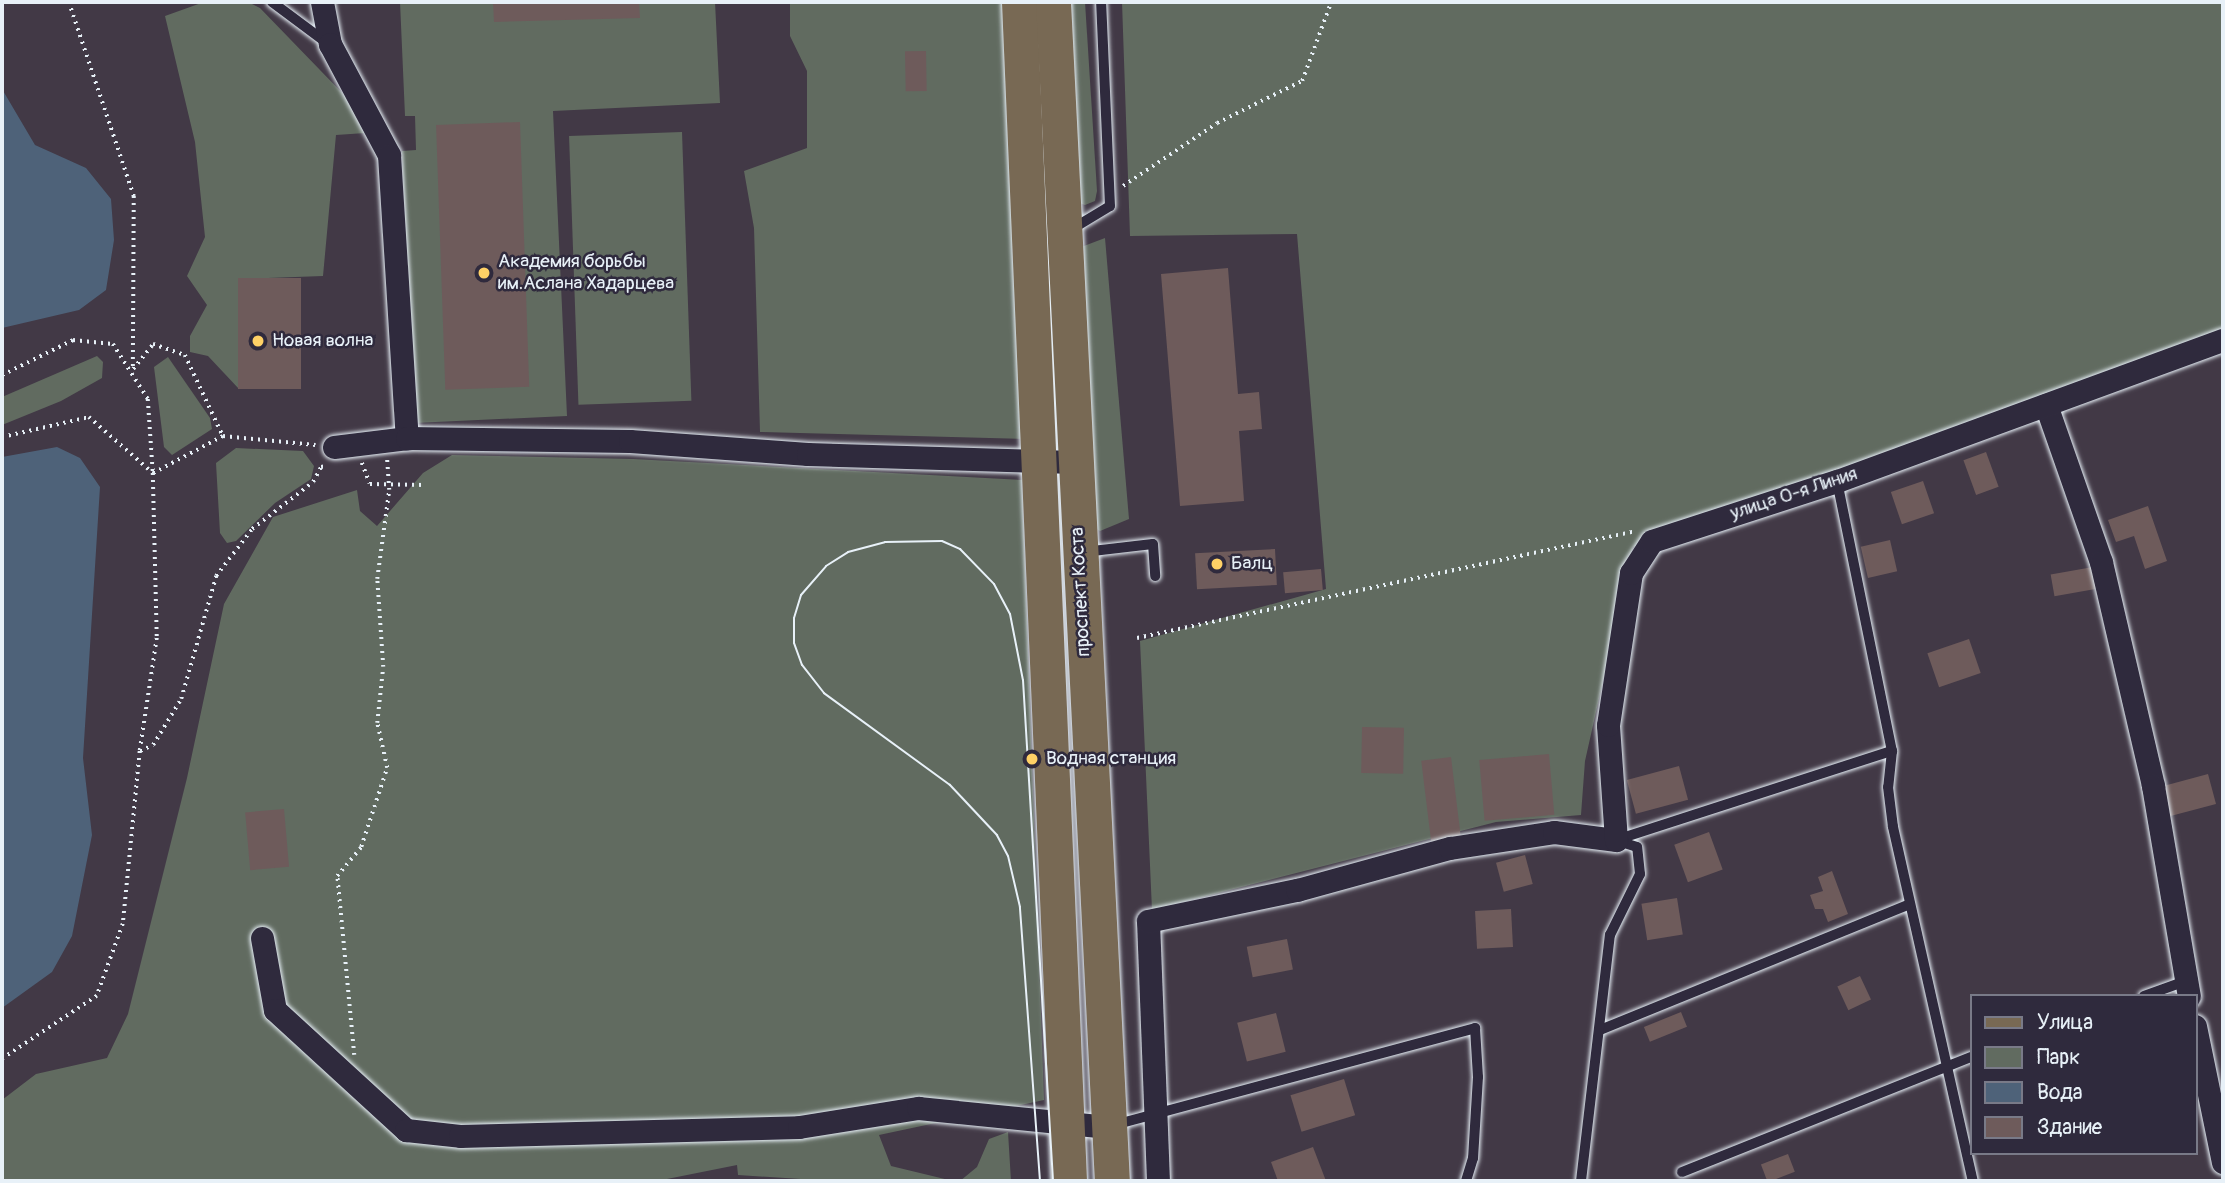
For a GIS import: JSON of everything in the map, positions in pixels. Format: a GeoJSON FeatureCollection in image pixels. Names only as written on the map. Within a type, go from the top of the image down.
{"type":"FeatureCollection","features":[{"type":"Feature","properties":{"kind":"main road","name":"проспект Коста"},"geometry":{"type":"LineString","coordinates":[[1019,2],[1036,459],[1069,1181]]}},
{"type":"Feature","properties":{"kind":"main road","name":"проспект Коста"},"geometry":{"type":"LineString","coordinates":[[1053,2],[1078,553],[1112,1181]]}},
{"type":"Feature","properties":{"kind":"street"},"geometry":{"type":"LineString","coordinates":[[323,2],[330,44],[389,155],[396,439]]}},
{"type":"Feature","properties":{"kind":"street","name":"улица 0-я Линия"},"geometry":{"type":"LineString","coordinates":[[1651,541],[1837,481],[2223,341]]}},
{"type":"Feature","properties":{"kind":"street"},"geometry":{"type":"LineString","coordinates":[[2046,405],[2101,562],[2153,786],[2188,988]]}},
{"type":"Feature","properties":{"kind":"street"},"geometry":{"type":"LineString","coordinates":[[337,456],[396,439],[630,441],[808,454],[1074,462]]}},
{"type":"Feature","properties":{"kind":"street"},"geometry":{"type":"LineString","coordinates":[[1158,1181],[1148,921],[1297,890],[1450,848],[1554,832],[1616,840],[1608,725],[1631,573],[1651,541]]}},
{"type":"Feature","properties":{"kind":"street"},"geometry":{"type":"LineString","coordinates":[[262,938],[275,1010],[406,1130],[460,1136],[799,1127],[918,1108],[1067,1126],[1108,1127]]}},
{"type":"Feature","properties":{"kind":"street"},"geometry":{"type":"LineString","coordinates":[[2197,1036],[2223,1162]]}},
{"type":"Feature","properties":{"kind":"lane"},"geometry":{"type":"LineString","coordinates":[[272,2],[330,44]]}},
{"type":"Feature","properties":{"kind":"lane"},"geometry":{"type":"LineString","coordinates":[[1063,234],[1110,206],[1101,2]]}},
{"type":"Feature","properties":{"kind":"lane"},"geometry":{"type":"LineString","coordinates":[[1837,481],[1892,751],[1888,787],[1908,905],[1973,1181]]}},
{"type":"Feature","properties":{"kind":"lane"},"geometry":{"type":"LineString","coordinates":[[1078,553],[1153,544],[1154,576]]}},
{"type":"Feature","properties":{"kind":"lane"},"geometry":{"type":"LineString","coordinates":[[1616,840],[1892,751]]}},
{"type":"Feature","properties":{"kind":"lane"},"geometry":{"type":"LineString","coordinates":[[1581,1181],[1610,935],[1640,874],[1637,847],[1616,840]]}},
{"type":"Feature","properties":{"kind":"lane"},"geometry":{"type":"LineString","coordinates":[[1600,1030],[1908,905]]}},
{"type":"Feature","properties":{"kind":"lane"},"geometry":{"type":"LineString","coordinates":[[2155,994],[2188,988]]}},
{"type":"Feature","properties":{"kind":"lane"},"geometry":{"type":"LineString","coordinates":[[1108,1127],[1475,1027],[1478,1077],[1473,1158],[1466,1181]]}},
{"type":"Feature","properties":{"kind":"lane"},"geometry":{"type":"LineString","coordinates":[[1682,1172],[1969,1058]]}},
{"type":"Feature","properties":{"kind":"path"},"geometry":{"type":"LineString","coordinates":[[69,2],[134,196],[133,369]]}},
{"type":"Feature","properties":{"kind":"path"},"geometry":{"type":"LineString","coordinates":[[1109,195],[1217,123],[1302,81],[1331,2]]}},
{"type":"Feature","properties":{"kind":"path"},"geometry":{"type":"LineString","coordinates":[[2,375],[73,340],[113,344],[133,369],[148,399],[153,473],[157,638],[140,751],[124,924],[97,996],[2,1059]]}},
{"type":"Feature","properties":{"kind":"path"},"geometry":{"type":"LineString","coordinates":[[133,369],[153,344],[185,355],[223,436]]}},
{"type":"Feature","properties":{"kind":"path"},"geometry":{"type":"LineString","coordinates":[[2,437],[89,417],[153,473]]}},
{"type":"Feature","properties":{"kind":"path"},"geometry":{"type":"LineString","coordinates":[[153,473],[223,436],[337,456]]}},
{"type":"Feature","properties":{"kind":"path"},"geometry":{"type":"LineString","coordinates":[[355,1083],[352,1001],[337,876],[361,847],[387,768],[377,723],[383,667],[377,579],[396,439]]}},
{"type":"Feature","properties":{"kind":"path"},"geometry":{"type":"LineString","coordinates":[[140,751],[153,745],[181,699],[216,576],[252,529],[313,482],[320,467],[337,456]]}},
{"type":"Feature","properties":{"kind":"path"},"geometry":{"type":"LineString","coordinates":[[351,464],[363,463],[370,484],[425,485]]}},
{"type":"Feature","properties":{"kind":"path"},"geometry":{"type":"LineString","coordinates":[[1138,638],[1633,530],[1651,541]]}},
{"type":"Feature","properties":{"kind":"green space"},"geometry":{"type":"Polygon","coordinates":[[[204,2],[248,2],[260,8],[380,132],[336,135],[323,276],[238,279],[239,389],[208,356],[190,352],[190,336],[207,305],[187,276],[205,237],[195,142],[165,16],[204,2]]]}},
{"type":"Feature","properties":{"kind":"green space","name":"Академия борьбы им.Аслана Хадарцева"},"geometry":{"type":"Polygon","coordinates":[[[400,2],[715,2],[720,103],[553,111],[567,416],[414,423],[402,151],[416,150],[415,116],[405,116],[400,2]]]}},
{"type":"Feature","properties":{"kind":"green space"},"geometry":{"type":"Polygon","coordinates":[[[790,2],[1011,2],[1029,439],[760,432],[754,228],[744,171],[807,148],[807,71],[790,36],[790,2]]]}},
{"type":"Feature","properties":{"kind":"green space"},"geometry":{"type":"Polygon","coordinates":[[[1065,2],[1085,2],[1097,191],[1095,201],[1085,205],[1076,202],[1065,2]]]}},
{"type":"Feature","properties":{"kind":"green space"},"geometry":{"type":"Polygon","coordinates":[[[1122,2],[2223,2],[2223,332],[1633,547],[1585,761],[1581,815],[1496,822],[1152,910],[1140,641],[1326,589],[1297,234],[1130,236],[1122,2]]]}},
{"type":"Feature","properties":{"kind":"green space"},"geometry":{"type":"Polygon","coordinates":[[[682,132],[691,401],[578,405],[569,136],[682,132]]]}},
{"type":"Feature","properties":{"kind":"green space"},"geometry":{"type":"Polygon","coordinates":[[[1105,238],[1129,519],[1100,531],[1092,526],[1076,249],[1105,238]]]}},
{"type":"Feature","properties":{"kind":"green space"},"geometry":{"type":"Polygon","coordinates":[[[97,356],[103,362],[102,378],[61,401],[2,425],[2,397],[97,356]]]}},
{"type":"Feature","properties":{"kind":"green space"},"geometry":{"type":"Polygon","coordinates":[[[168,357],[210,418],[212,429],[172,455],[164,447],[154,367],[168,357]]]}},
{"type":"Feature","properties":{"kind":"green space"},"geometry":{"type":"Polygon","coordinates":[[[236,448],[303,451],[314,466],[311,479],[275,503],[236,541],[227,543],[220,533],[216,463],[236,448]]]}},
{"type":"Feature","properties":{"kind":"green space"},"geometry":{"type":"Polygon","coordinates":[[[452,455],[633,459],[1022,480],[1044,1100],[879,1135],[891,1166],[953,1181],[832,1181],[738,1175],[737,1165],[657,1181],[2,1181],[2,1100],[36,1074],[107,1058],[128,1014],[187,778],[224,604],[273,517],[357,490],[360,511],[377,526],[423,473],[452,455]]]}},
{"type":"Feature","properties":{"kind":"green space"},"geometry":{"type":"Polygon","coordinates":[[[1008,1132],[1011,1181],[960,1181],[977,1167],[989,1139],[1008,1132]]]}},
{"type":"Feature","properties":{"kind":"water"},"geometry":{"type":"Polygon","coordinates":[[[2,89],[35,145],[86,168],[111,199],[114,240],[106,290],[79,310],[2,328],[2,89]]]}},
{"type":"Feature","properties":{"kind":"water"},"geometry":{"type":"Polygon","coordinates":[[[57,447],[80,458],[100,487],[83,758],[92,835],[72,936],[52,972],[2,1008],[2,457],[57,447]]]}},
{"type":"Feature","properties":{"kind":"building"},"geometry":{"type":"Polygon","coordinates":[[[493,2],[639,2],[640,18],[494,22],[493,2]]]}},
{"type":"Feature","properties":{"kind":"building"},"geometry":{"type":"Polygon","coordinates":[[[905,51],[926,51],[927,91],[906,91],[905,51]]]}},
{"type":"Feature","properties":{"kind":"building"},"geometry":{"type":"Polygon","coordinates":[[[520,122],[529,387],[445,390],[436,125],[520,122]]]}},
{"type":"Feature","properties":{"kind":"building"},"geometry":{"type":"Polygon","coordinates":[[[1228,268],[1238,394],[1259,392],[1262,429],[1239,431],[1244,501],[1180,506],[1161,274],[1228,268]]]}},
{"type":"Feature","properties":{"kind":"building"},"geometry":{"type":"Polygon","coordinates":[[[238,278],[301,278],[301,389],[238,389],[238,278]]]}},
{"type":"Feature","properties":{"kind":"building"},"geometry":{"type":"Polygon","coordinates":[[[1986,452],[1999,487],[1976,495],[1963,460],[1986,452]]]}},
{"type":"Feature","properties":{"kind":"building"},"geometry":{"type":"Polygon","coordinates":[[[1923,481],[1934,513],[1902,524],[1891,492],[1923,481]]]}},
{"type":"Feature","properties":{"kind":"building"},"geometry":{"type":"Polygon","coordinates":[[[2148,506],[2167,561],[2145,569],[2134,536],[2116,542],[2108,520],[2148,506]]]}},
{"type":"Feature","properties":{"kind":"building"},"geometry":{"type":"Polygon","coordinates":[[[1890,540],[1897,571],[1868,578],[1861,547],[1890,540]]]}},
{"type":"Feature","properties":{"kind":"building"},"geometry":{"type":"Polygon","coordinates":[[[1275,549],[1277,585],[1197,589],[1195,553],[1275,549]]]}},
{"type":"Feature","properties":{"kind":"building"},"geometry":{"type":"Polygon","coordinates":[[[2093,567],[2097,589],[2054,596],[2051,574],[2093,567]]]}},
{"type":"Feature","properties":{"kind":"building"},"geometry":{"type":"Polygon","coordinates":[[[1321,569],[1323,590],[1285,593],[1283,572],[1321,569]]]}},
{"type":"Feature","properties":{"kind":"building"},"geometry":{"type":"Polygon","coordinates":[[[1969,639],[1981,673],[1939,687],[1927,653],[1969,639]]]}},
{"type":"Feature","properties":{"kind":"building"},"geometry":{"type":"Polygon","coordinates":[[[1362,727],[1404,728],[1403,774],[1361,773],[1362,727]]]}},
{"type":"Feature","properties":{"kind":"building"},"geometry":{"type":"Polygon","coordinates":[[[1549,754],[1554,815],[1485,821],[1479,760],[1549,754]]]}},
{"type":"Feature","properties":{"kind":"building"},"geometry":{"type":"Polygon","coordinates":[[[1451,757],[1461,841],[1432,845],[1421,761],[1451,757]]]}},
{"type":"Feature","properties":{"kind":"building"},"geometry":{"type":"Polygon","coordinates":[[[1679,766],[1688,800],[1636,814],[1627,780],[1679,766]]]}},
{"type":"Feature","properties":{"kind":"building"},"geometry":{"type":"Polygon","coordinates":[[[2208,774],[2216,804],[2170,816],[2162,786],[2208,774]]]}},
{"type":"Feature","properties":{"kind":"building"},"geometry":{"type":"Polygon","coordinates":[[[284,809],[289,867],[250,870],[245,812],[284,809]]]}},
{"type":"Feature","properties":{"kind":"building"},"geometry":{"type":"Polygon","coordinates":[[[1709,832],[1723,870],[1688,882],[1674,845],[1709,832]]]}},
{"type":"Feature","properties":{"kind":"building"},"geometry":{"type":"Polygon","coordinates":[[[1525,855],[1533,884],[1504,892],[1496,863],[1525,855]]]}},
{"type":"Feature","properties":{"kind":"building"},"geometry":{"type":"Polygon","coordinates":[[[1832,871],[1848,914],[1828,922],[1823,909],[1815,909],[1810,895],[1823,891],[1818,877],[1832,871]]]}},
{"type":"Feature","properties":{"kind":"building"},"geometry":{"type":"Polygon","coordinates":[[[1677,898],[1683,935],[1647,940],[1641,904],[1677,898]]]}},
{"type":"Feature","properties":{"kind":"building"},"geometry":{"type":"Polygon","coordinates":[[[1511,909],[1513,947],[1477,949],[1475,911],[1511,909]]]}},
{"type":"Feature","properties":{"kind":"building"},"geometry":{"type":"Polygon","coordinates":[[[1287,939],[1293,969],[1253,977],[1247,947],[1287,939]]]}},
{"type":"Feature","properties":{"kind":"building"},"geometry":{"type":"Polygon","coordinates":[[[1860,976],[1871,1000],[1848,1010],[1837,987],[1860,976]]]}},
{"type":"Feature","properties":{"kind":"building"},"geometry":{"type":"Polygon","coordinates":[[[1681,1012],[1687,1027],[1650,1042],[1644,1027],[1681,1012]]]}},
{"type":"Feature","properties":{"kind":"building"},"geometry":{"type":"Polygon","coordinates":[[[1276,1013],[1286,1052],[1247,1061],[1237,1023],[1276,1013]]]}},
{"type":"Feature","properties":{"kind":"building"},"geometry":{"type":"Polygon","coordinates":[[[1344,1079],[1355,1115],[1302,1132],[1290,1095],[1344,1079]]]}},
{"type":"Feature","properties":{"kind":"building"},"geometry":{"type":"Polygon","coordinates":[[[1313,1147],[1326,1181],[1278,1181],[1271,1162],[1313,1147]]]}},
{"type":"Feature","properties":{"kind":"building"},"geometry":{"type":"Polygon","coordinates":[[[1788,1154],[1795,1172],[1767,1181],[1761,1164],[1788,1154]]]}},
{"type":"Feature","properties":{"kind":"tram line"},"geometry":{"type":"LineString","coordinates":[[1040,1181],[1020,907],[1008,856],[997,835],[950,785],[824,693],[802,665],[794,643],[794,618],[801,595],[826,566],[848,552],[885,542],[942,541],[960,549],[994,584],[1010,614],[1023,680],[1053,1181]]}},
{"type":"Feature","properties":{"kind":"place","name":"Академия борьбы им.Аслана Хадарцева"},"geometry":{"type":"Point","coordinates":[484,273]}},
{"type":"Feature","properties":{"kind":"place","name":"Новая волна"},"geometry":{"type":"Point","coordinates":[258,341]}},
{"type":"Feature","properties":{"kind":"place","name":"Балц"},"geometry":{"type":"Point","coordinates":[1217,564]}},
{"type":"Feature","properties":{"kind":"place","name":"Водная станция"},"geometry":{"type":"Point","coordinates":[1032,759]}}]}
